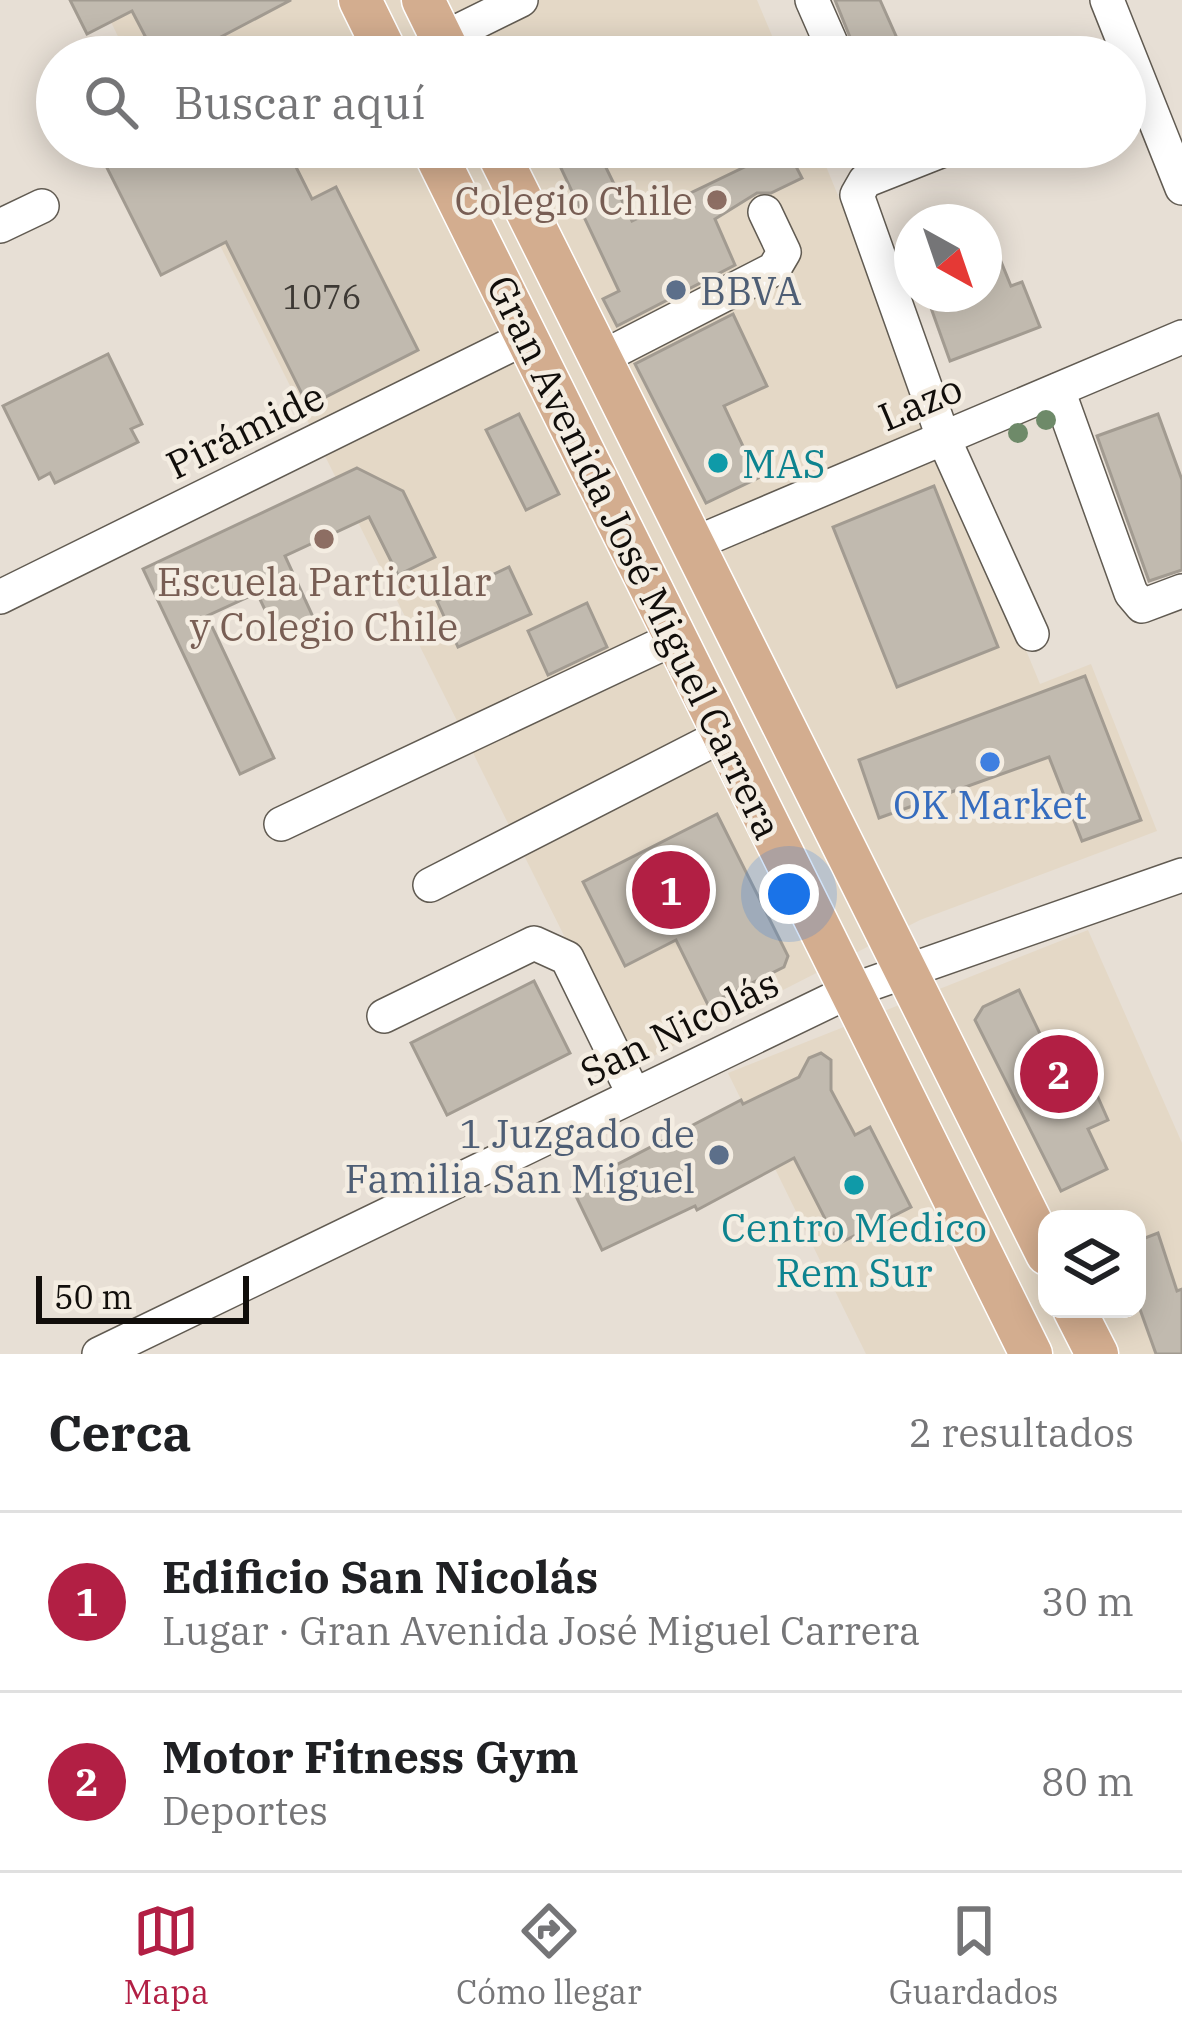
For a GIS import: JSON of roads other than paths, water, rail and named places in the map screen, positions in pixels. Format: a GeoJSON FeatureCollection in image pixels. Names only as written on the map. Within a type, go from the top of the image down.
{"type":"FeatureCollection","features":[{"type":"Feature","properties":{"kind":"main road"},"geometry":{"type":"LineString","coordinates":[[360,0],[378,36]]}},
{"type":"Feature","properties":{"kind":"main road"},"geometry":{"type":"LineString","coordinates":[[423,0],[441,36]]}},
{"type":"Feature","properties":{"kind":"main road","name":"Gran Avenida José Miguel Carrera"},"geometry":{"type":"LineString","coordinates":[[442,168],[1031,1354]]}},
{"type":"Feature","properties":{"kind":"main road","name":"Gran Avenida José Miguel Carrera"},"geometry":{"type":"LineString","coordinates":[[505,168],[1038,1236]]}},
{"type":"Feature","properties":{"kind":"main road"},"geometry":{"type":"LineString","coordinates":[[527,338],[570,300]]}},
{"type":"Feature","properties":{"kind":"main road"},"geometry":{"type":"LineString","coordinates":[[1079,1318],[1097,1354]]}},
{"type":"Feature","properties":{"kind":"street"},"geometry":{"type":"LineString","coordinates":[[465,36],[520,0]]}},
{"type":"Feature","properties":{"kind":"street"},"geometry":{"type":"LineString","coordinates":[[812,0],[827,36]]}},
{"type":"Feature","properties":{"kind":"street"},"geometry":{"type":"LineString","coordinates":[[1108,0],[1122,36]]}},
{"type":"Feature","properties":{"kind":"street"},"geometry":{"type":"LineString","coordinates":[[1146,97],[1182,188]]}},
{"type":"Feature","properties":{"kind":"street"},"geometry":{"type":"LineString","coordinates":[[898,168],[865,181],[857,194],[943,437],[1032,634]]}},
{"type":"Feature","properties":{"kind":"street"},"geometry":{"type":"LineString","coordinates":[[0,226],[42,206]]}},
{"type":"Feature","properties":{"kind":"street"},"geometry":{"type":"LineString","coordinates":[[599,359],[774,269],[784,252],[764,212]]}},
{"type":"Feature","properties":{"kind":"street","name":"Lazo"},"geometry":{"type":"LineString","coordinates":[[691,545],[1182,337]]}},
{"type":"Feature","properties":{"kind":"street","name":"Pirámide"},"geometry":{"type":"LineString","coordinates":[[0,597],[527,338]]}},
{"type":"Feature","properties":{"kind":"street"},"geometry":{"type":"LineString","coordinates":[[1058,390],[1131,593],[1142,605],[1182,591]]}},
{"type":"Feature","properties":{"kind":"street"},"geometry":{"type":"LineString","coordinates":[[281,824],[675,638]]}},
{"type":"Feature","properties":{"kind":"street"},"geometry":{"type":"LineString","coordinates":[[430,885],[723,735]]}},
{"type":"Feature","properties":{"kind":"street","name":"San Nicolás"},"geometry":{"type":"LineString","coordinates":[[99,1354],[850,991],[1182,875]]}},
{"type":"Feature","properties":{"kind":"street"},"geometry":{"type":"LineString","coordinates":[[384,1016],[534,943],[547,945],[567,958],[634,1095]]}},
{"type":"Feature","properties":{"kind":"place","name":"Colegio Chile"},"geometry":{"type":"Point","coordinates":[717,200]}},
{"type":"Feature","properties":{"kind":"place","name":"BBVA"},"geometry":{"type":"Point","coordinates":[676,290]}},
{"type":"Feature","properties":{"kind":"place","name":"MAS"},"geometry":{"type":"Point","coordinates":[718,463]}},
{"type":"Feature","properties":{"kind":"place","name":"Escuela Particular y Colegio Chile"},"geometry":{"type":"Point","coordinates":[324,539]}},
{"type":"Feature","properties":{"kind":"place","name":"OK Market"},"geometry":{"type":"Point","coordinates":[990,762]}},
{"type":"Feature","properties":{"kind":"place","name":"Edificio San Nicolás"},"geometry":{"type":"Point","coordinates":[671,890]}},
{"type":"Feature","properties":{"kind":"place","name":"Motor Fitness Gym"},"geometry":{"type":"Point","coordinates":[1059,1074]}},
{"type":"Feature","properties":{"kind":"place","name":"1 Juzgado de Familia San Miguel"},"geometry":{"type":"Point","coordinates":[719,1155]}},
{"type":"Feature","properties":{"kind":"place","name":"Centro Medico Rem Sur"},"geometry":{"type":"Point","coordinates":[854,1185]}}]}
